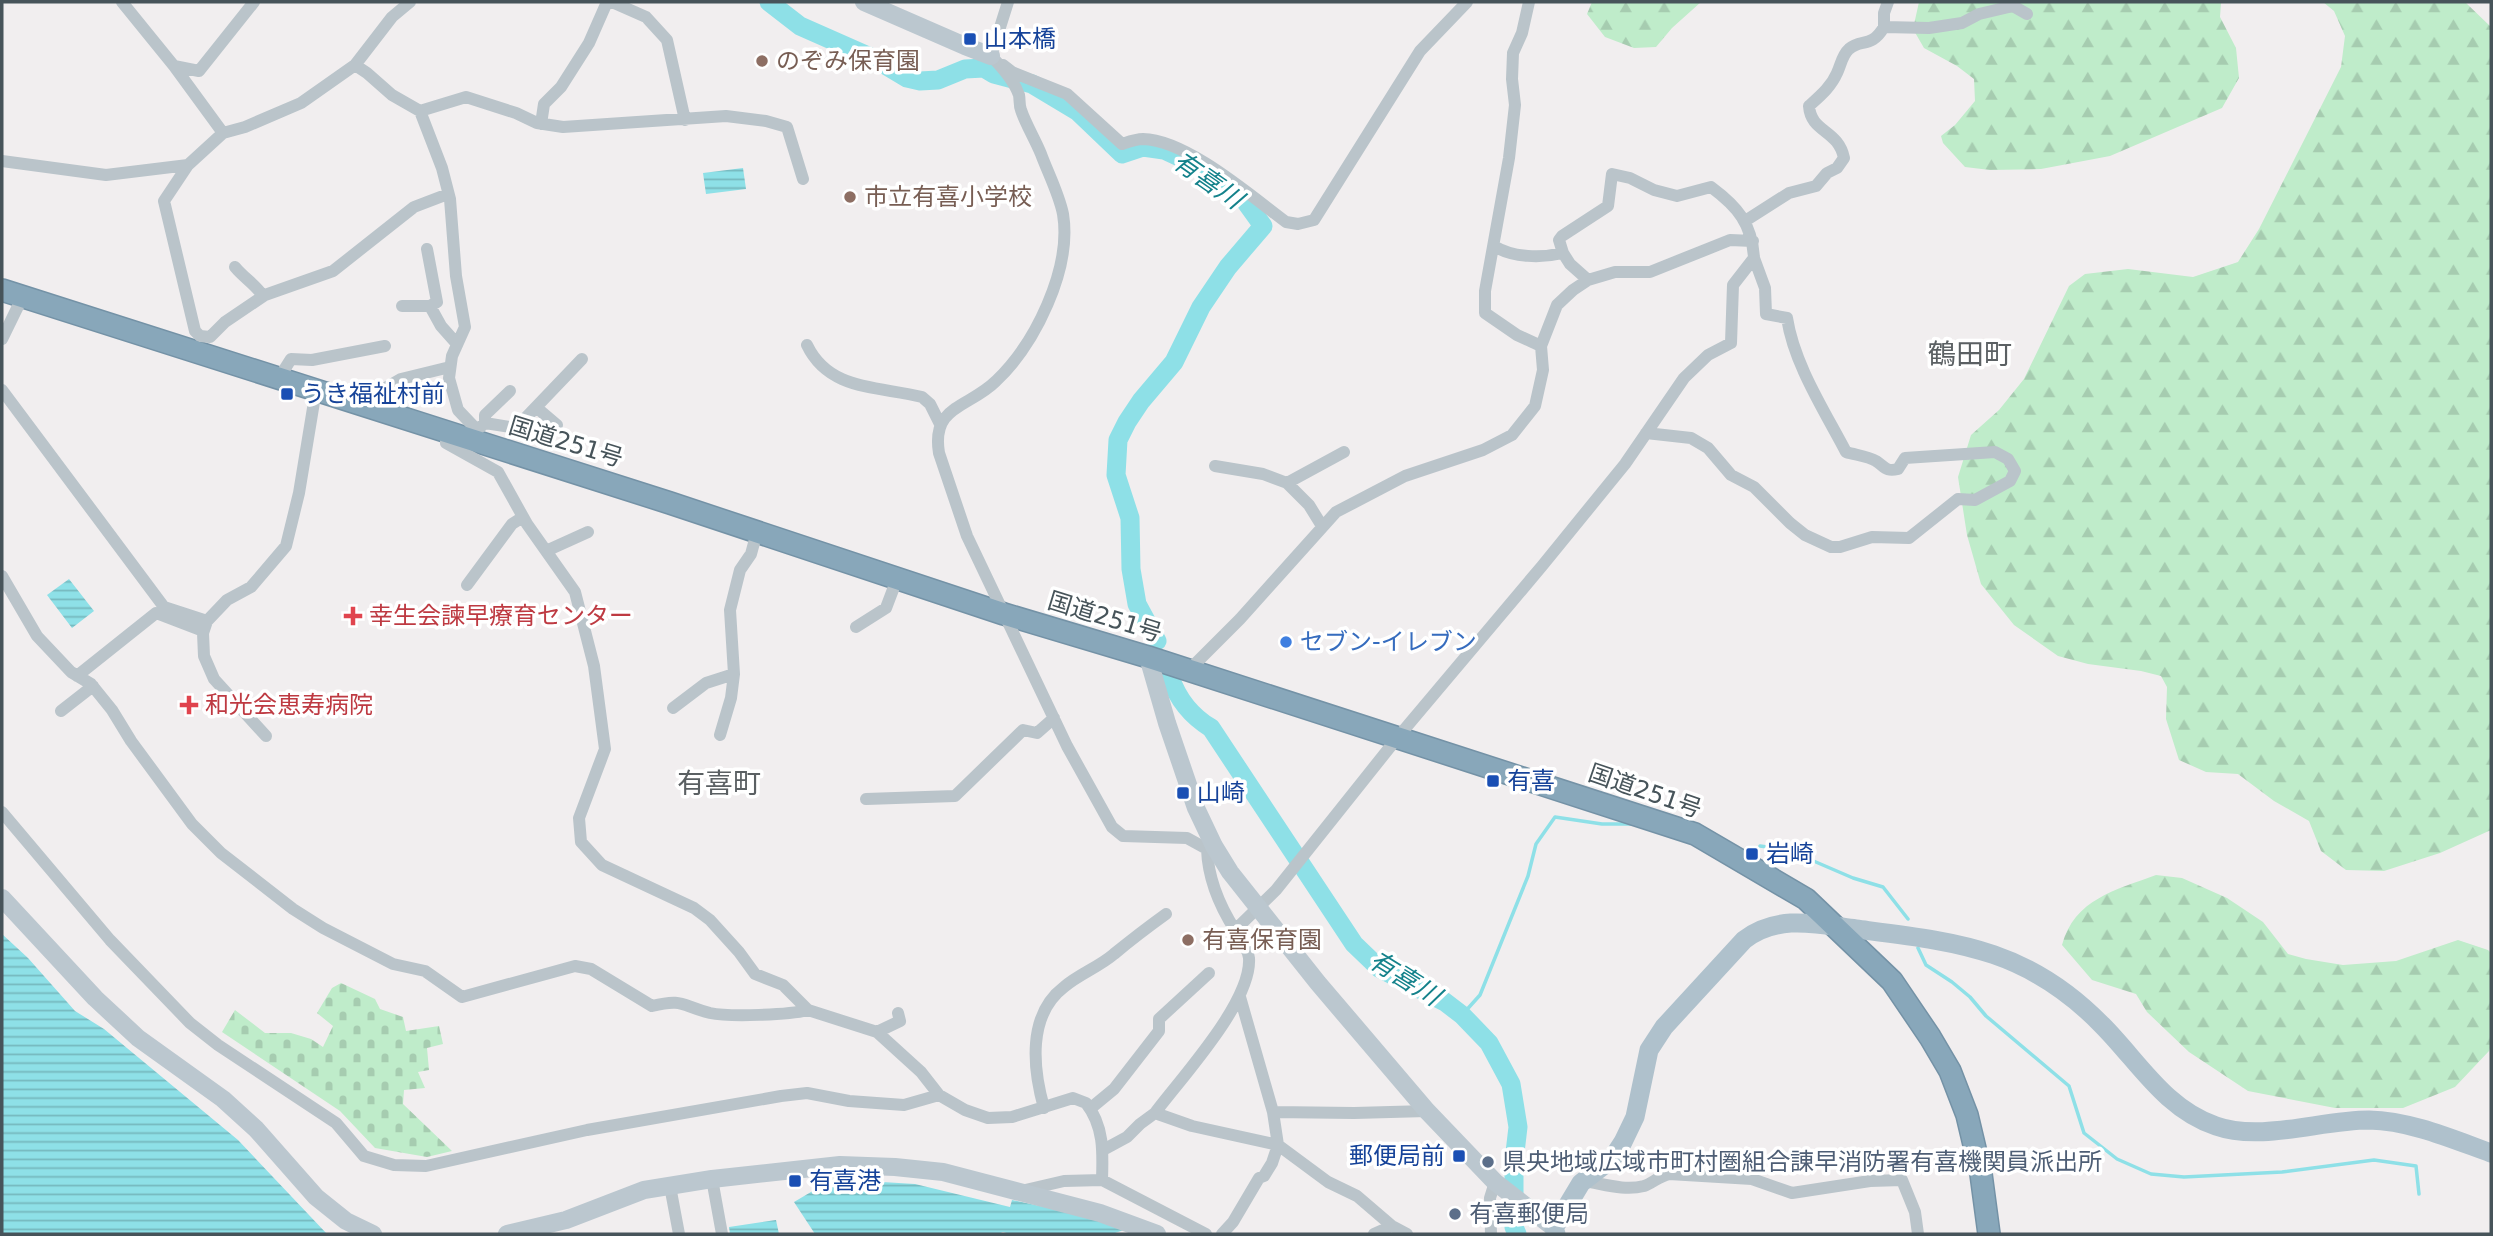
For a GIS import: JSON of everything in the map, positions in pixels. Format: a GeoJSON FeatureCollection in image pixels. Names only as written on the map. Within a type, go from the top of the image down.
{"type":"FeatureCollection","features":[{"type":"Feature","properties":{"kind":"highway","name":"国道251号"},"geometry":{"type":"LineString","coordinates":[[2,290],[446,432],[478,431],[897,579],[1148,657],[1695,834],[1806,899],[1892,981],[1950,1071],[1967,1115],[1981,1174],[1989,1234]]}},
{"type":"Feature","properties":{"kind":"main road"},"geometry":{"type":"LineString","coordinates":[[1555,1231],[1584,1181],[1612,1158],[1623,1142],[1634,1117],[1649,1050],[1664,1027],[1744,940],[1757,930],[1796,922],[1924,938],[1965,946],[2028,967],[2069,993],[2103,1026],[2151,1081],[2189,1114],[2216,1126],[2262,1131],[2370,1120],[2421,1128],[2491,1153]]}},
{"type":"Feature","properties":{"kind":"street"},"geometry":{"type":"LineString","coordinates":[[122,2],[174,66],[223,133]]}},
{"type":"Feature","properties":{"kind":"street"},"geometry":{"type":"LineString","coordinates":[[174,66],[199,71],[254,2]]}},
{"type":"Feature","properties":{"kind":"street"},"geometry":{"type":"LineString","coordinates":[[410,2],[392,17],[355,65],[301,103],[245,127],[223,133],[188,166],[164,201],[195,331],[200,336],[210,337],[225,321],[263,296],[333,271],[414,207],[448,194]]}},
{"type":"Feature","properties":{"kind":"street"},"geometry":{"type":"LineString","coordinates":[[541,124],[544,104],[561,87],[589,43],[609,2],[646,17],[667,40],[685,120]]}},
{"type":"Feature","properties":{"kind":"street"},"geometry":{"type":"LineString","coordinates":[[864,2],[953,41],[1012,72],[1067,94],[1122,144],[1140,138],[1176,147],[1198,159],[1286,222],[1298,224],[1314,220],[1420,51],[1466,2]]}},
{"type":"Feature","properties":{"kind":"street"},"geometry":{"type":"LineString","coordinates":[[1007,2],[997,62],[1019,95],[1019,108],[1042,155],[1063,215],[1063,243],[1058,274],[1038,325],[1017,360],[994,384],[946,415],[940,424],[937,439],[939,453],[962,524],[1054,718],[1112,827],[1123,836],[1187,838],[1210,847],[1318,983],[1427,1111],[1500,1186],[1528,1206],[1555,1231]]}},
{"type":"Feature","properties":{"kind":"street"},"geometry":{"type":"LineString","coordinates":[[1529,2],[1522,33],[1513,53],[1515,105],[1509,158],[1485,291],[1485,313],[1517,335],[1541,345]]}},
{"type":"Feature","properties":{"kind":"street"},"geometry":{"type":"LineString","coordinates":[[1745,221],[1789,193],[1815,186],[1827,173],[1837,168],[1844,158],[1842,146],[1810,116],[1808,106],[1826,91],[1837,74],[1846,51],[1855,44],[1867,44],[1879,36],[1884,27],[1884,13],[1888,2]]}},
{"type":"Feature","properties":{"kind":"street"},"geometry":{"type":"LineString","coordinates":[[1884,27],[1929,28],[1962,23],[1979,14],[2013,6],[2027,14]]}},
{"type":"Feature","properties":{"kind":"street"},"geometry":{"type":"LineString","coordinates":[[355,65],[392,95],[420,111],[426,122],[453,220],[456,276],[465,327],[457,344],[449,378],[458,410],[478,431]]}},
{"type":"Feature","properties":{"kind":"street"},"geometry":{"type":"LineString","coordinates":[[420,111],[466,97],[541,124],[563,127],[726,116],[766,121],[787,127],[803,178]]}},
{"type":"Feature","properties":{"kind":"street"},"geometry":{"type":"LineString","coordinates":[[2,161],[106,175],[188,166]]}},
{"type":"Feature","properties":{"kind":"street"},"geometry":{"type":"LineString","coordinates":[[1588,280],[1570,264],[1559,240],[1608,206],[1612,174],[1677,196],[1711,187],[1728,199],[1745,221],[1765,288],[1766,314],[1787,318],[1793,345],[1846,452],[1876,461],[1882,468],[1890,471],[1898,469],[1905,458],[1996,452],[2008,458],[2015,471],[2010,481],[1975,500],[1958,499],[1909,538],[1872,537],[1840,547],[1831,547],[1805,535],[1790,523],[1754,487],[1731,475],[1708,448],[1691,438],[1646,433]]}},
{"type":"Feature","properties":{"kind":"street"},"geometry":{"type":"LineString","coordinates":[[1188,671],[1240,619],[1336,512],[1395,481],[1483,450],[1513,435],[1535,406],[1543,370],[1541,345],[1557,305],[1588,280],[1615,272],[1650,272],[1730,240],[1753,241]]}},
{"type":"Feature","properties":{"kind":"street"},"geometry":{"type":"LineString","coordinates":[[1494,246],[1504,252],[1547,257],[1563,253]]}},
{"type":"Feature","properties":{"kind":"street"},"geometry":{"type":"LineString","coordinates":[[402,306],[430,306],[437,302],[426,248]]}},
{"type":"Feature","properties":{"kind":"street"},"geometry":{"type":"LineString","coordinates":[[1235,930],[1276,890],[1398,737],[1559,546],[1625,464],[1684,378],[1708,355],[1731,343],[1733,285],[1754,258]]}},
{"type":"Feature","properties":{"kind":"street"},"geometry":{"type":"LineString","coordinates":[[235,267],[241,275],[255,284],[263,296]]}},
{"type":"Feature","properties":{"kind":"street"},"geometry":{"type":"LineString","coordinates":[[2,340],[23,296]]}},
{"type":"Feature","properties":{"kind":"street"},"geometry":{"type":"LineString","coordinates":[[430,306],[441,326],[457,344]]}},
{"type":"Feature","properties":{"kind":"street"},"geometry":{"type":"LineString","coordinates":[[807,345],[826,371],[837,379],[922,397],[930,404],[940,424]]}},
{"type":"Feature","properties":{"kind":"street"},"geometry":{"type":"LineString","coordinates":[[279,378],[291,359],[312,360],[385,346]]}},
{"type":"Feature","properties":{"kind":"street"},"geometry":{"type":"LineString","coordinates":[[478,431],[516,428],[582,359]]}},
{"type":"Feature","properties":{"kind":"street"},"geometry":{"type":"LineString","coordinates":[[358,404],[401,379],[450,367]]}},
{"type":"Feature","properties":{"kind":"street"},"geometry":{"type":"LineString","coordinates":[[2,390],[164,607],[205,626]]}},
{"type":"Feature","properties":{"kind":"street"},"geometry":{"type":"LineString","coordinates":[[266,736],[214,679],[204,656],[205,626],[227,600],[251,587],[286,546],[299,493],[316,390]]}},
{"type":"Feature","properties":{"kind":"street"},"geometry":{"type":"LineString","coordinates":[[478,431],[485,415],[510,391]]}},
{"type":"Feature","properties":{"kind":"street"},"geometry":{"type":"LineString","coordinates":[[537,408],[557,425]]}},
{"type":"Feature","properties":{"kind":"street"},"geometry":{"type":"LineString","coordinates":[[446,432],[446,443],[498,472],[523,517],[575,592],[584,622],[605,749],[579,818],[580,842],[602,865],[694,908],[710,920],[755,974],[783,985],[808,1010],[877,1032],[921,1072],[939,1095],[965,1110],[988,1118],[1012,1117],[1073,1098],[1086,1102],[1101,1132],[1102,1180]]}},
{"type":"Feature","properties":{"kind":"street"},"geometry":{"type":"LineString","coordinates":[[1287,483],[1344,452]]}},
{"type":"Feature","properties":{"kind":"street"},"geometry":{"type":"LineString","coordinates":[[1215,466],[1263,474],[1287,483],[1308,505],[1322,526]]}},
{"type":"Feature","properties":{"kind":"street"},"geometry":{"type":"LineString","coordinates":[[467,585],[512,524],[523,517]]}},
{"type":"Feature","properties":{"kind":"street"},"geometry":{"type":"LineString","coordinates":[[720,735],[732,698],[734,674],[730,610],[740,570],[751,554],[757,531]]}},
{"type":"Feature","properties":{"kind":"street"},"geometry":{"type":"LineString","coordinates":[[546,551],[588,532]]}},
{"type":"Feature","properties":{"kind":"street"},"geometry":{"type":"LineString","coordinates":[[2,576],[37,636],[78,676],[93,686],[192,824],[221,853],[293,909],[323,928],[393,964],[425,971],[462,997],[575,966],[591,969],[652,1006],[673,1001],[711,1013],[792,1014],[808,1010]]}},
{"type":"Feature","properties":{"kind":"street"},"geometry":{"type":"LineString","coordinates":[[856,627],[886,608],[897,579]]}},
{"type":"Feature","properties":{"kind":"street"},"geometry":{"type":"LineString","coordinates":[[78,676],[156,613],[205,626]]}},
{"type":"Feature","properties":{"kind":"street"},"geometry":{"type":"LineString","coordinates":[[1103,1150],[1127,1137],[1155,1113],[1228,1018],[1240,997],[1249,956],[1222,909],[1211,880],[1210,847],[1167,723],[1148,657]]}},
{"type":"Feature","properties":{"kind":"street"},"geometry":{"type":"LineString","coordinates":[[673,708],[706,683],[734,674]]}},
{"type":"Feature","properties":{"kind":"street"},"geometry":{"type":"LineString","coordinates":[[61,711],[93,686]]}},
{"type":"Feature","properties":{"kind":"street"},"geometry":{"type":"LineString","coordinates":[[866,799],[955,796],[1023,730],[1037,733],[1054,718]]}},
{"type":"Feature","properties":{"kind":"street"},"geometry":{"type":"LineString","coordinates":[[2,812],[110,940],[181,1015],[218,1045],[336,1123],[364,1156],[394,1165],[426,1167],[587,1130],[781,1096],[807,1093],[849,1101],[904,1105],[939,1095]]}},
{"type":"Feature","properties":{"kind":"street"},"geometry":{"type":"LineString","coordinates":[[2,898],[95,998],[138,1038],[223,1100],[256,1129],[316,1197],[346,1221],[373,1234]]}},
{"type":"Feature","properties":{"kind":"street"},"geometry":{"type":"LineString","coordinates":[[1044,1108],[1035,1055],[1038,1028],[1046,1006],[1062,988],[1114,955],[1128,941],[1166,914]]}},
{"type":"Feature","properties":{"kind":"street"},"geometry":{"type":"LineString","coordinates":[[1091,1108],[1114,1089],[1159,1031],[1160,1019],[1209,973]]}},
{"type":"Feature","properties":{"kind":"street"},"geometry":{"type":"LineString","coordinates":[[1222,1234],[1241,1210],[1259,1178],[1264,1176],[1278,1145],[1273,1112],[1240,997]]}},
{"type":"Feature","properties":{"kind":"street"},"geometry":{"type":"LineString","coordinates":[[877,1032],[900,1021],[898,1013]]}},
{"type":"Feature","properties":{"kind":"street"},"geometry":{"type":"LineString","coordinates":[[1273,1112],[1427,1111]]}},
{"type":"Feature","properties":{"kind":"street"},"geometry":{"type":"LineString","coordinates":[[1155,1113],[1192,1126],[1278,1145],[1328,1182],[1357,1196],[1391,1226],[1407,1234]]}},
{"type":"Feature","properties":{"kind":"street"},"geometry":{"type":"LineString","coordinates":[[506,1234],[567,1227],[644,1190],[712,1179],[840,1165],[943,1172],[1100,1213],[1146,1231],[1154,1206]]}},
{"type":"Feature","properties":{"kind":"street"},"geometry":{"type":"LineString","coordinates":[[1584,1181],[1625,1188],[1648,1185],[1660,1176],[1669,1174],[1752,1180],[1792,1193],[1860,1182],[1902,1180],[1915,1212],[1918,1234]]}},
{"type":"Feature","properties":{"kind":"street"},"geometry":{"type":"LineString","coordinates":[[712,1179],[722,1234]]}},
{"type":"Feature","properties":{"kind":"street"},"geometry":{"type":"LineString","coordinates":[[1017,1192],[1064,1181],[1102,1180],[1206,1234]]}},
{"type":"Feature","properties":{"kind":"street"},"geometry":{"type":"LineString","coordinates":[[670,1186],[679,1234]]}},
{"type":"Feature","properties":{"kind":"street"},"geometry":{"type":"LineString","coordinates":[[1491,1234],[1490,1198],[1500,1186]]}},
{"type":"Feature","properties":{"kind":"street"},"geometry":{"type":"LineString","coordinates":[[1374,1234],[1391,1226]]}},
{"type":"Feature","properties":{"kind":"green space"},"geometry":{"type":"Polygon","coordinates":[[[1592,2],[1701,2],[1672,28],[1656,47],[1634,48],[1605,37],[1587,14],[1592,2]]]}},
{"type":"Feature","properties":{"kind":"green space"},"geometry":{"type":"Polygon","coordinates":[[[1919,2],[2223,2],[2220,17],[2236,48],[2239,78],[2222,108],[2110,156],[2041,169],[1990,170],[1965,167],[1943,143],[1941,136],[1955,125],[1975,101],[1974,79],[1924,48],[1913,29],[1919,2]]]}},
{"type":"Feature","properties":{"kind":"green space"},"geometry":{"type":"Polygon","coordinates":[[[2323,2],[2465,2],[2491,27],[2491,830],[2440,853],[2384,871],[2346,870],[2321,851],[2309,821],[2274,801],[2238,774],[2206,772],[2179,760],[2166,719],[2167,687],[2161,676],[2088,664],[2058,656],[2014,625],[1981,584],[1967,535],[1958,477],[1971,435],[1999,410],[2024,379],[2069,286],[2085,274],[2128,269],[2193,277],[2238,262],[2259,229],[2341,67],[2345,36],[2334,11],[2323,2]]]}},
{"type":"Feature","properties":{"kind":"green space"},"geometry":{"type":"Polygon","coordinates":[[[2156,875],[2182,878],[2227,898],[2263,922],[2288,954],[2306,959],[2343,965],[2396,961],[2458,940],[2488,950],[2491,953],[2489,1051],[2455,1087],[2403,1108],[2335,1108],[2248,1091],[2189,1052],[2147,1012],[2136,994],[2092,980],[2062,945],[2068,929],[2086,907],[2112,892],[2156,875]]]}},
{"type":"Feature","properties":{"kind":"green space"},"geometry":{"type":"Polygon","coordinates":[[[341,983],[375,999],[380,1009],[403,1017],[406,1031],[439,1026],[443,1044],[427,1048],[429,1070],[418,1072],[425,1088],[404,1090],[403,1104],[452,1151],[427,1157],[375,1148],[340,1111],[222,1032],[235,1010],[265,1033],[291,1033],[311,1039],[323,1047],[333,1026],[317,1013],[332,988],[341,983]]]}},
{"type":"Feature","properties":{"kind":"water"},"geometry":{"type":"Polygon","coordinates":[[[743,168],[746,189],[706,194],[703,173],[743,168]]]}},
{"type":"Feature","properties":{"kind":"water"},"geometry":{"type":"Polygon","coordinates":[[[69,579],[94,611],[72,628],[47,595],[69,579]]]}},
{"type":"Feature","properties":{"kind":"water"},"geometry":{"type":"Polygon","coordinates":[[[2,934],[28,958],[75,1011],[104,1029],[238,1140],[327,1234],[2,1234],[2,934]]]}},
{"type":"Feature","properties":{"kind":"water"},"geometry":{"type":"Polygon","coordinates":[[[833,1179],[915,1184],[1010,1207],[1012,1200],[1099,1219],[1124,1230],[1112,1234],[815,1234],[794,1202],[833,1179]]]}},
{"type":"Feature","properties":{"kind":"water"},"geometry":{"type":"Polygon","coordinates":[[[776,1220],[779,1234],[730,1234],[729,1227],[776,1220]]]}},
{"type":"Feature","properties":{"kind":"waterway","name":"有喜川"},"geometry":{"type":"LineString","coordinates":[[769,2],[800,26],[877,60],[907,78],[920,81],[938,80],[965,69],[984,68],[994,74],[1032,84],[1077,111],[1122,154],[1143,147],[1164,150],[1194,164],[1245,201],[1263,226],[1228,267],[1201,307],[1174,362],[1141,401],[1118,440],[1116,475],[1130,518],[1131,569],[1137,604],[1157,641]]}},
{"type":"Feature","properties":{"kind":"waterway","name":"有喜川"},"geometry":{"type":"LineString","coordinates":[[1170,677],[1186,707],[1211,728],[1354,944],[1379,968],[1445,1002],[1489,1043],[1511,1084],[1518,1127],[1514,1161],[1514,1227],[1517,1234]]}},
{"type":"Feature","properties":{"kind":"waterway"},"geometry":{"type":"LineString","coordinates":[[1462,1015],[1480,995],[1528,876],[1536,844],[1555,817],[1602,824],[1632,824]]}},
{"type":"Feature","properties":{"kind":"waterway"},"geometry":{"type":"LineString","coordinates":[[1760,846],[1788,850],[1853,878],[1883,887],[1908,919]]}},
{"type":"Feature","properties":{"kind":"waterway"},"geometry":{"type":"LineString","coordinates":[[1918,948],[1926,965],[1970,997],[1986,1016],[2069,1086],[2084,1133],[2117,1159],[2151,1174],[2184,1177],[2282,1172],[2374,1160],[2416,1166],[2419,1194]]}},
{"type":"Feature","properties":{"kind":"place","name":"山本橋"},"geometry":{"type":"Point","coordinates":[970,39]}},
{"type":"Feature","properties":{"kind":"place","name":"のぞみ保育園"},"geometry":{"type":"Point","coordinates":[762,61]}},
{"type":"Feature","properties":{"kind":"place","name":"市立有喜小学校"},"geometry":{"type":"Point","coordinates":[850,197]}},
{"type":"Feature","properties":{"kind":"place","name":"うき福祉村前"},"geometry":{"type":"Point","coordinates":[287,394]}},
{"type":"Feature","properties":{"kind":"place","name":"幸生会諫早療育センター"},"geometry":{"type":"Point","coordinates":[353,616]}},
{"type":"Feature","properties":{"kind":"place","name":"セブン-イレブン"},"geometry":{"type":"Point","coordinates":[1286,642]}},
{"type":"Feature","properties":{"kind":"place","name":"和光会恵寿病院"},"geometry":{"type":"Point","coordinates":[189,705]}},
{"type":"Feature","properties":{"kind":"place","name":"有喜"},"geometry":{"type":"Point","coordinates":[1493,781]}},
{"type":"Feature","properties":{"kind":"place","name":"山崎"},"geometry":{"type":"Point","coordinates":[1183,793]}},
{"type":"Feature","properties":{"kind":"place","name":"岩崎"},"geometry":{"type":"Point","coordinates":[1752,854]}},
{"type":"Feature","properties":{"kind":"place","name":"有喜保育園"},"geometry":{"type":"Point","coordinates":[1188,940]}},
{"type":"Feature","properties":{"kind":"place","name":"郵便局前"},"geometry":{"type":"Point","coordinates":[1459,1156]}},
{"type":"Feature","properties":{"kind":"place","name":"県央地域広域市町村圏組合諌早消防署有喜機関員派出所"},"geometry":{"type":"Point","coordinates":[1488,1162]}},
{"type":"Feature","properties":{"kind":"place","name":"有喜港"},"geometry":{"type":"Point","coordinates":[795,1181]}},
{"type":"Feature","properties":{"kind":"place","name":"有喜郵便局"},"geometry":{"type":"Point","coordinates":[1455,1214]}},
{"type":"Feature","properties":{"kind":"district","name":"鶴田町"},"geometry":{"type":"Point","coordinates":[1970,354]}},
{"type":"Feature","properties":{"kind":"district","name":"有喜町"},"geometry":{"type":"Point","coordinates":[719,783]}}]}
